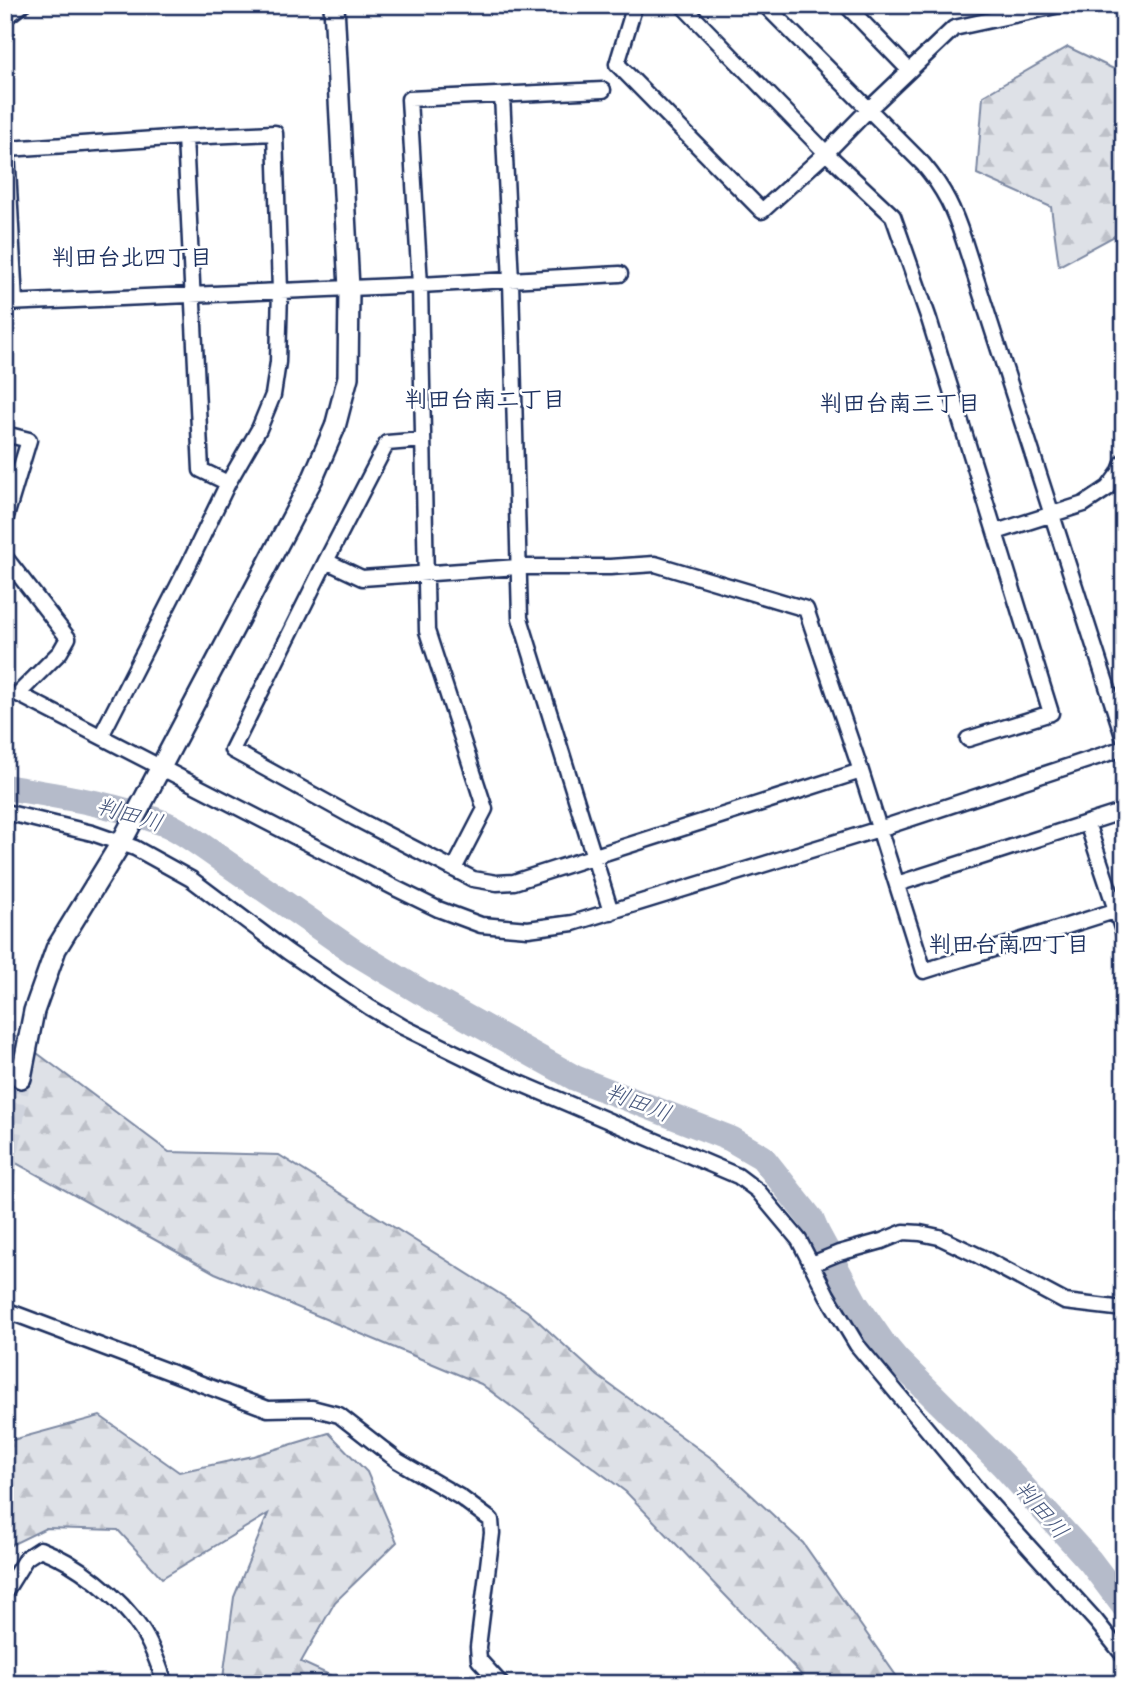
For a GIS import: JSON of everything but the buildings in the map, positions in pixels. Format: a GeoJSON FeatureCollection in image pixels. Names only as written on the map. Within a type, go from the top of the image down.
{"type":"FeatureCollection","features":[{"type":"Feature","properties":{"kind":"street"},"geometry":{"type":"LineString","coordinates":[[5,18],[22,5]]}},
{"type":"Feature","properties":{"kind":"street"},"geometry":{"type":"LineString","coordinates":[[21,1079],[34,1011],[56,948],[124,838],[313,478],[335,427],[348,377],[349,288],[334,5]]}},
{"type":"Feature","properties":{"kind":"street"},"geometry":{"type":"LineString","coordinates":[[635,5],[617,64],[762,211],[826,153],[954,27],[995,12],[1060,5]]}},
{"type":"Feature","properties":{"kind":"street"},"geometry":{"type":"LineString","coordinates":[[682,5],[826,153],[893,216],[929,319],[1051,713],[968,739]]}},
{"type":"Feature","properties":{"kind":"street"},"geometry":{"type":"LineString","coordinates":[[765,5],[923,164],[947,197],[964,241],[1124,739]]}},
{"type":"Feature","properties":{"kind":"street"},"geometry":{"type":"LineString","coordinates":[[846,5],[909,70]]}},
{"type":"Feature","properties":{"kind":"street"},"geometry":{"type":"LineString","coordinates":[[454,869],[485,809],[428,631],[420,285],[409,99],[603,90]]}},
{"type":"Feature","properties":{"kind":"street"},"geometry":{"type":"LineString","coordinates":[[502,95],[511,281],[520,618],[611,912]]}},
{"type":"Feature","properties":{"kind":"street"},"geometry":{"type":"LineString","coordinates":[[101,736],[274,395],[280,291],[275,133],[7,149],[10,303],[280,291],[511,281],[620,274]]}},
{"type":"Feature","properties":{"kind":"street"},"geometry":{"type":"LineString","coordinates":[[185,137],[201,470],[228,483]]}},
{"type":"Feature","properties":{"kind":"street"},"geometry":{"type":"LineString","coordinates":[[5,434],[29,440],[5,520]]}},
{"type":"Feature","properties":{"kind":"street"},"geometry":{"type":"LineString","coordinates":[[423,440],[387,443],[232,750],[454,869],[473,878],[497,883],[514,882],[861,771]]}},
{"type":"Feature","properties":{"kind":"street"},"geometry":{"type":"LineString","coordinates":[[996,532],[1084,504],[1108,488],[1124,461]]}},
{"type":"Feature","properties":{"kind":"street"},"geometry":{"type":"LineString","coordinates":[[5,557],[68,638],[60,652],[18,694],[397,890],[481,925],[528,929],[573,923],[879,829],[1124,748]]}},
{"type":"Feature","properties":{"kind":"street"},"geometry":{"type":"LineString","coordinates":[[326,561],[362,578],[518,567],[655,564],[806,609],[924,971],[1120,909]]}},
{"type":"Feature","properties":{"kind":"street"},"geometry":{"type":"LineString","coordinates":[[897,884],[1124,811]]}},
{"type":"Feature","properties":{"kind":"street"},"geometry":{"type":"LineString","coordinates":[[5,812],[124,838],[191,878],[288,952],[403,1027],[501,1075],[738,1176],[758,1191],[816,1262],[827,1295],[857,1345],[981,1494],[1096,1621],[1124,1656]]}},
{"type":"Feature","properties":{"kind":"street"},"geometry":{"type":"LineString","coordinates":[[1087,823],[1120,909],[1124,934]]}},
{"type":"Feature","properties":{"kind":"street"},"geometry":{"type":"LineString","coordinates":[[816,1262],[904,1232],[939,1237],[1065,1302],[1124,1310]]}},
{"type":"Feature","properties":{"kind":"street"},"geometry":{"type":"LineString","coordinates":[[5,1310],[268,1409],[312,1408],[339,1415],[398,1461],[460,1497],[491,1520],[492,1533],[478,1647],[479,1660],[501,1684]]}},
{"type":"Feature","properties":{"kind":"street"},"geometry":{"type":"LineString","coordinates":[[5,1592],[26,1558],[40,1549],[72,1564],[119,1603],[141,1629],[156,1658],[164,1684]]}},
{"type":"Feature","properties":{"kind":"green space"},"geometry":{"type":"Polygon","coordinates":[[[1068,47],[1124,74],[1124,231],[1059,266],[1051,207],[977,174],[983,96],[1068,47]]]}},
{"type":"Feature","properties":{"kind":"green space"},"geometry":{"type":"Polygon","coordinates":[[[5,1029],[169,1152],[279,1155],[527,1311],[598,1376],[714,1460],[803,1543],[902,1684],[808,1684],[626,1492],[481,1384],[215,1273],[5,1157],[5,1029]]]}},
{"type":"Feature","properties":{"kind":"green space"},"geometry":{"type":"Polygon","coordinates":[[[100,1416],[179,1472],[253,1456],[329,1433],[367,1472],[397,1542],[335,1602],[301,1662],[349,1684],[230,1684],[223,1678],[234,1597],[268,1514],[162,1578],[118,1530],[46,1528],[5,1548],[5,1442],[100,1416]]]}},
{"type":"Feature","properties":{"kind":"waterway","name":"判田川"},"geometry":{"type":"LineString","coordinates":[[5,787],[107,806],[170,826],[353,951],[421,992],[575,1078],[731,1139],[762,1157],[811,1219],[855,1303],[882,1342],[1003,1465],[1090,1561],[1124,1606]]}},
{"type":"Feature","properties":{"kind":"tunnel"},"geometry":{"type":"LineString","coordinates":[[5,1179],[21,1078]]}},
{"type":"Feature","properties":{"kind":"district","name":"判田台北四丁目"},"geometry":{"type":"Point","coordinates":[132,258]}},
{"type":"Feature","properties":{"kind":"district","name":"判田台南二丁目"},"geometry":{"type":"Point","coordinates":[485,400]}},
{"type":"Feature","properties":{"kind":"district","name":"判田台南三丁目"},"geometry":{"type":"Point","coordinates":[900,404]}},
{"type":"Feature","properties":{"kind":"district","name":"判田台南四丁目"},"geometry":{"type":"Point","coordinates":[1009,945]}}]}
